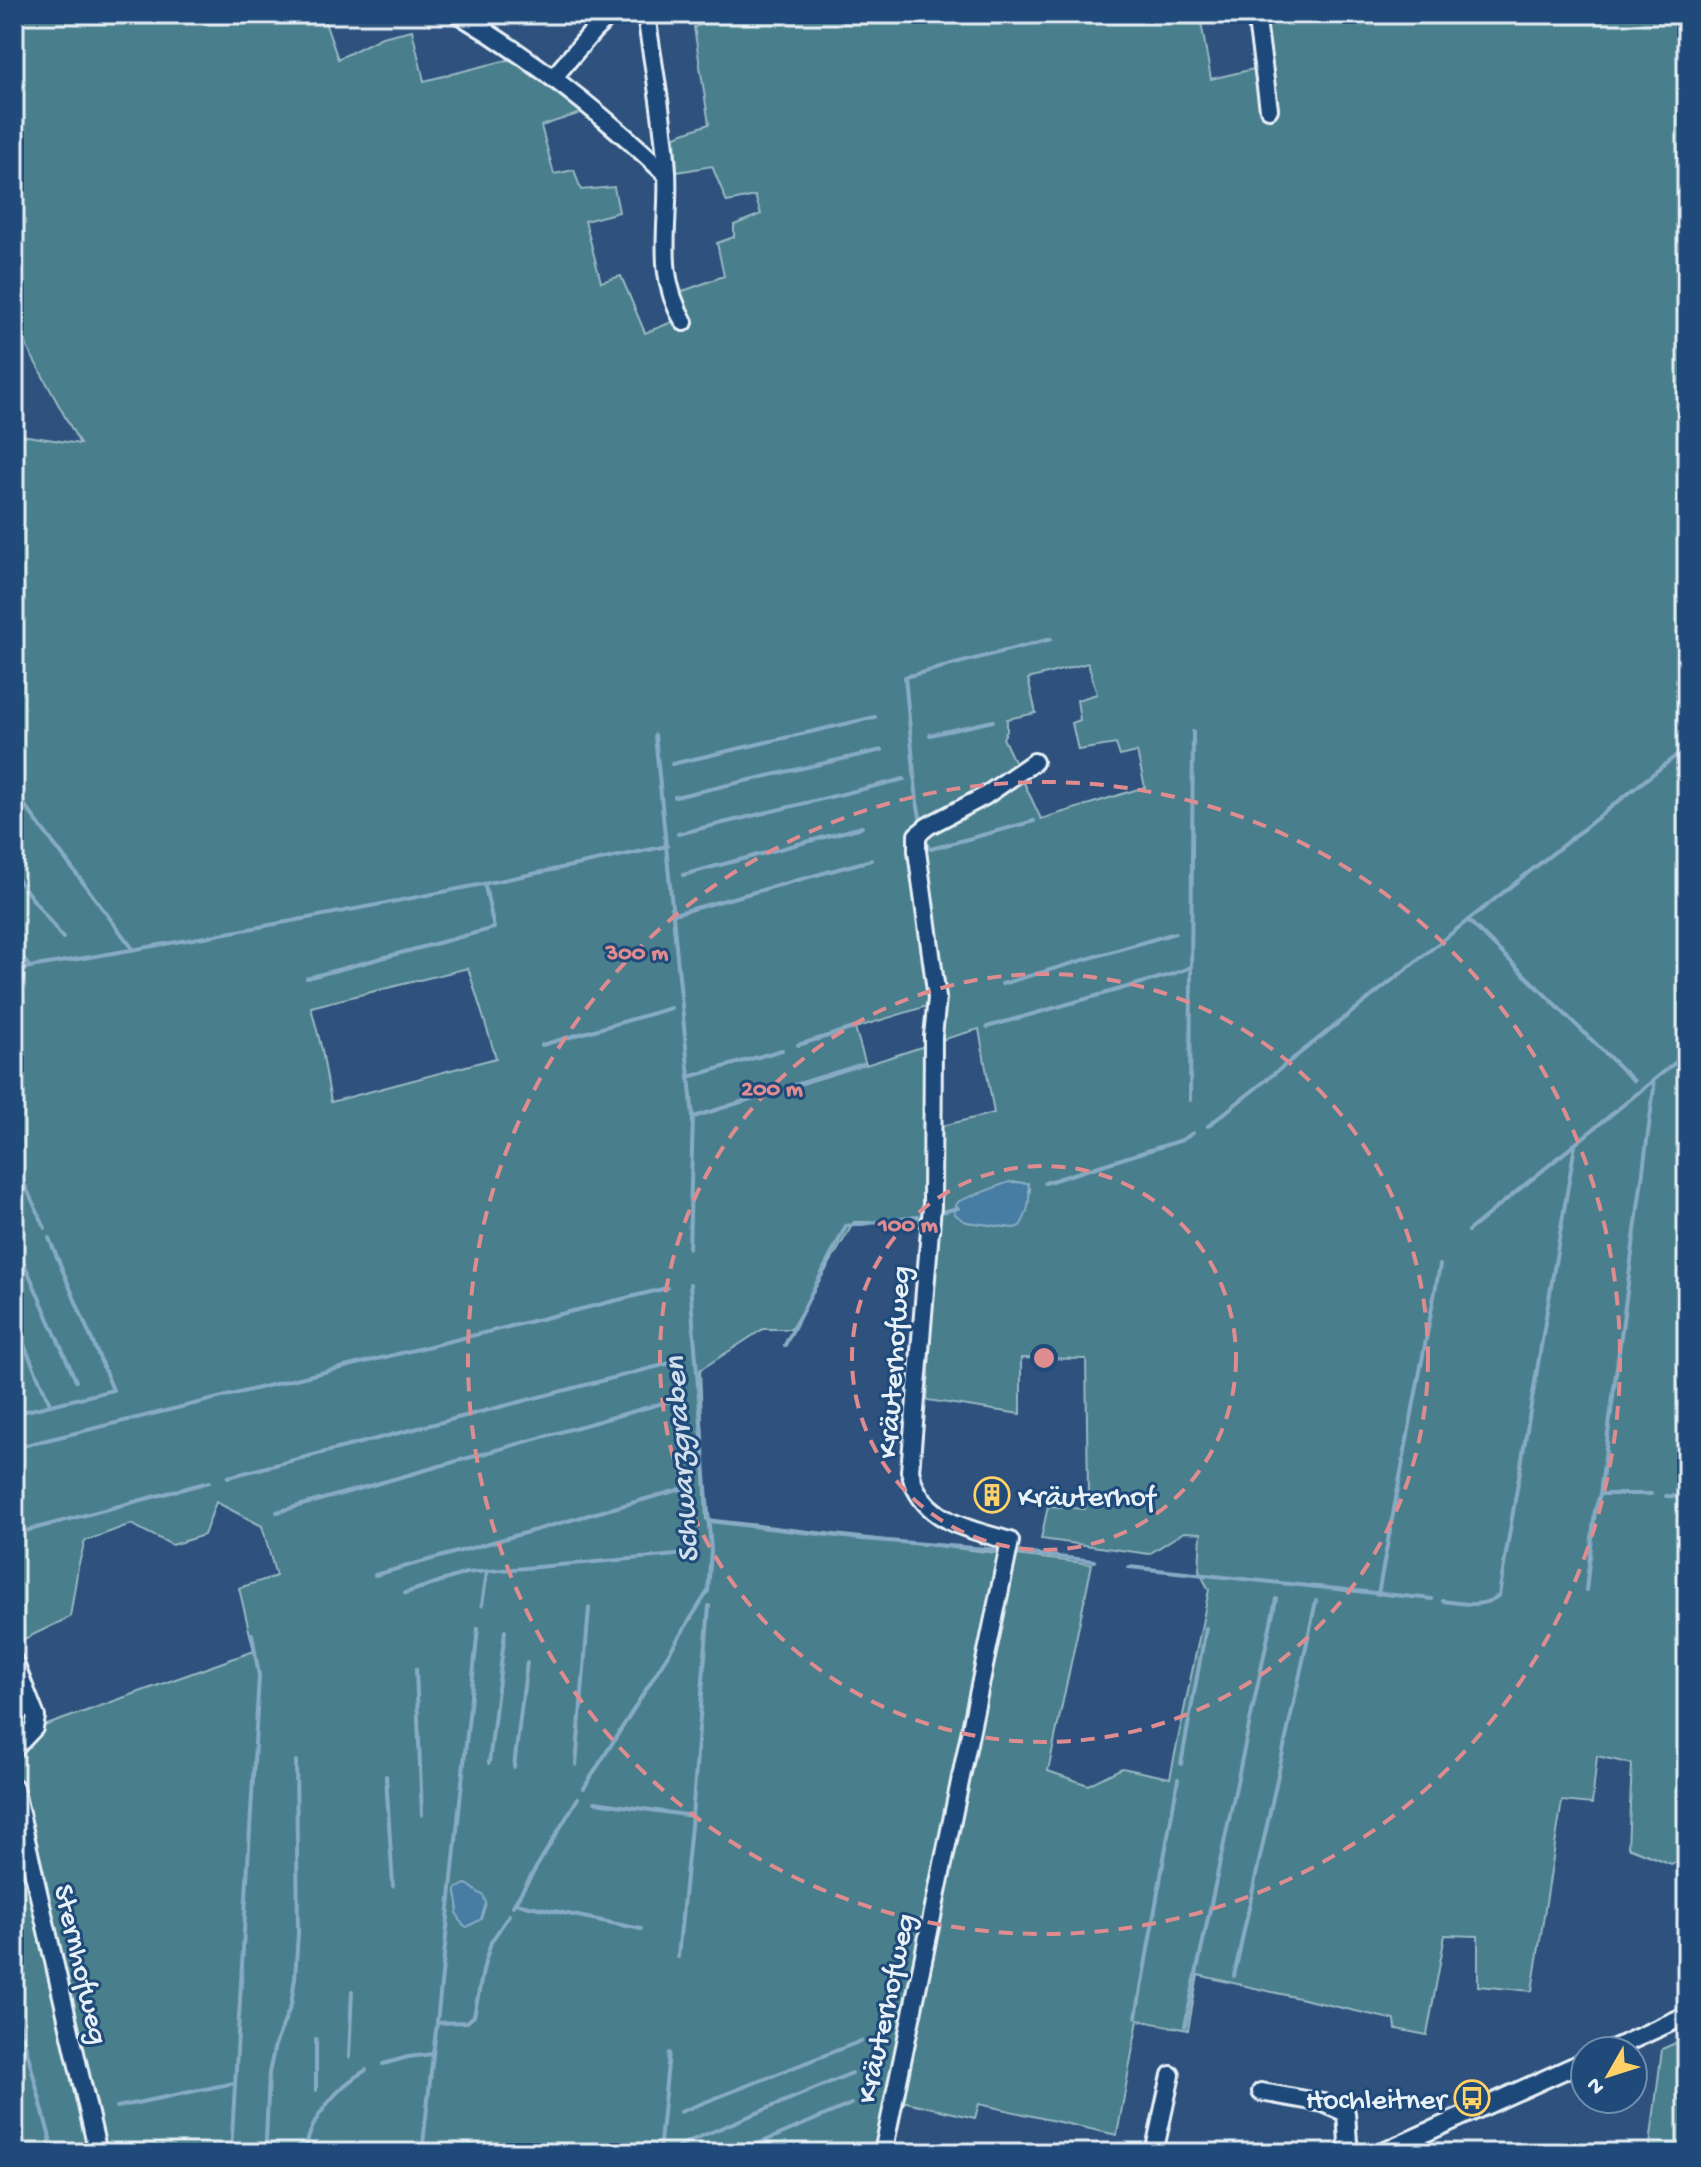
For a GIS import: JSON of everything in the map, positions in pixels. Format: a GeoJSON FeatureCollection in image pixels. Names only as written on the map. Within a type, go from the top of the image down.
{"type":"FeatureCollection","features":[{"type":"Feature","properties":{"kind":"street"},"geometry":{"type":"LineString","coordinates":[[458,14],[553,78],[667,175]]}},
{"type":"Feature","properties":{"kind":"street"},"geometry":{"type":"LineString","coordinates":[[553,78],[612,14]]}},
{"type":"Feature","properties":{"kind":"street"},"geometry":{"type":"LineString","coordinates":[[646,14],[667,175],[664,248],[672,295],[684,322]]}},
{"type":"Feature","properties":{"kind":"street"},"geometry":{"type":"LineString","coordinates":[[1256,14],[1269,109]]}},
{"type":"Feature","properties":{"kind":"street","name":"Kräuterhofweg"},"geometry":{"type":"LineString","coordinates":[[883,2153],[1010,1541],[954,1523],[936,1513],[916,1490],[910,1471],[932,1206],[933,1036],[937,998],[917,835],[985,796],[1034,762]]}},
{"type":"Feature","properties":{"kind":"street"},"geometry":{"type":"LineString","coordinates":[[14,1661],[36,1717],[34,1728],[14,1749]]}},
{"type":"Feature","properties":{"kind":"street","name":"Sternhofweg"},"geometry":{"type":"LineString","coordinates":[[14,1787],[98,2153]]}},
{"type":"Feature","properties":{"kind":"street"},"geometry":{"type":"LineString","coordinates":[[1643,2035],[1687,2015]]}},
{"type":"Feature","properties":{"kind":"street"},"geometry":{"type":"LineString","coordinates":[[1389,2151],[1569,2068]]}},
{"type":"Feature","properties":{"kind":"street"},"geometry":{"type":"LineString","coordinates":[[1154,2153],[1171,2075]]}},
{"type":"Feature","properties":{"kind":"street"},"geometry":{"type":"LineString","coordinates":[[1261,2092],[1323,2103],[1346,2113],[1352,2153]]}},
{"type":"Feature","properties":{"kind":"green space"},"geometry":{"type":"Polygon","coordinates":[[[14,14],[322,14],[338,59],[382,37],[412,30],[424,81],[507,60],[521,62],[549,88],[584,112],[541,126],[554,174],[574,170],[581,190],[614,187],[619,212],[585,221],[601,282],[621,276],[645,333],[677,320],[675,294],[724,276],[717,243],[734,237],[734,225],[761,214],[755,196],[727,202],[712,166],[677,172],[675,136],[709,124],[694,27],[738,14],[1173,14],[1187,21],[1201,22],[1211,79],[1258,68],[1251,14],[1687,14],[1687,1858],[1671,1864],[1628,1847],[1632,1764],[1597,1756],[1592,1804],[1562,1801],[1532,1991],[1478,1986],[1478,1936],[1445,1935],[1427,2035],[1396,2029],[1395,2020],[1198,1975],[1188,2030],[1138,2020],[1117,2135],[979,2104],[975,2118],[889,2098],[877,2153],[14,2153],[14,1690],[25,1718],[19,1735],[254,1651],[239,1588],[276,1576],[262,1526],[216,1502],[204,1535],[172,1545],[131,1524],[85,1541],[70,1617],[14,1644],[14,434],[80,444],[14,328],[14,14]],[[1088,663],[1028,679],[1036,713],[1007,719],[1007,731],[1003,738],[1041,819],[1145,787],[1137,752],[1120,756],[1116,744],[1078,750],[1072,723],[1080,720],[1077,700],[1097,694],[1088,663]],[[468,968],[311,1007],[331,1102],[496,1058],[468,968]],[[940,1002],[855,1028],[866,1065],[931,1044],[930,1129],[994,1113],[979,1029],[938,1041],[940,1002]],[[1018,1182],[984,1193],[955,1214],[967,1222],[1014,1228],[1026,1210],[1030,1188],[1018,1182]],[[854,1222],[791,1329],[763,1329],[700,1370],[706,1519],[1092,1564],[1048,1771],[1088,1785],[1122,1768],[1170,1778],[1209,1590],[1199,1571],[1201,1533],[1184,1532],[1149,1554],[1041,1539],[1048,1506],[1085,1509],[1088,1492],[1086,1359],[1021,1358],[1021,1414],[927,1400],[938,1222],[854,1222]]]}},
{"type":"Feature","properties":{"kind":"green space"},"geometry":{"type":"Polygon","coordinates":[[[1687,2038],[1687,2153],[1649,2153],[1662,2049],[1687,2038]]]}},
{"type":"Feature","properties":{"kind":"water"},"geometry":{"type":"Polygon","coordinates":[[[1009,1182],[1028,1183],[1028,1206],[1020,1226],[1014,1228],[967,1222],[955,1214],[954,1208],[959,1201],[1009,1182]]]}},
{"type":"Feature","properties":{"kind":"water"},"geometry":{"type":"Polygon","coordinates":[[[465,1884],[483,1895],[486,1903],[481,1919],[467,1927],[457,1913],[456,1892],[465,1884]]]}},
{"type":"Feature","properties":{"kind":"waterway"},"geometry":{"type":"LineString","coordinates":[[921,822],[905,677],[1051,639]]}},
{"type":"Feature","properties":{"kind":"waterway"},"geometry":{"type":"LineString","coordinates":[[672,764],[875,717]]}},
{"type":"Feature","properties":{"kind":"waterway"},"geometry":{"type":"LineString","coordinates":[[930,735],[993,721]]}},
{"type":"Feature","properties":{"kind":"waterway"},"geometry":{"type":"LineString","coordinates":[[1190,1100],[1193,732]]}},
{"type":"Feature","properties":{"kind":"waterway"},"geometry":{"type":"LineString","coordinates":[[655,735],[693,1117],[689,1248]]}},
{"type":"Feature","properties":{"kind":"waterway"},"geometry":{"type":"LineString","coordinates":[[1208,1126],[1687,747]]}},
{"type":"Feature","properties":{"kind":"waterway"},"geometry":{"type":"LineString","coordinates":[[675,797],[882,750]]}},
{"type":"Feature","properties":{"kind":"waterway"},"geometry":{"type":"LineString","coordinates":[[678,834],[904,779]]}},
{"type":"Feature","properties":{"kind":"waterway"},"geometry":{"type":"LineString","coordinates":[[14,791],[133,949]]}},
{"type":"Feature","properties":{"kind":"waterway"},"geometry":{"type":"LineString","coordinates":[[926,839],[931,849],[1034,821]]}},
{"type":"Feature","properties":{"kind":"waterway"},"geometry":{"type":"LineString","coordinates":[[683,875],[862,827]]}},
{"type":"Feature","properties":{"kind":"waterway"},"geometry":{"type":"LineString","coordinates":[[14,973],[30,967],[349,910],[667,846]]}},
{"type":"Feature","properties":{"kind":"waterway"},"geometry":{"type":"LineString","coordinates":[[674,914],[871,860]]}},
{"type":"Feature","properties":{"kind":"waterway"},"geometry":{"type":"LineString","coordinates":[[14,875],[63,938]]}},
{"type":"Feature","properties":{"kind":"waterway"},"geometry":{"type":"LineString","coordinates":[[307,978],[494,928],[485,886]]}},
{"type":"Feature","properties":{"kind":"waterway"},"geometry":{"type":"LineString","coordinates":[[1468,920],[1634,1081]]}},
{"type":"Feature","properties":{"kind":"waterway"},"geometry":{"type":"LineString","coordinates":[[1002,984],[1175,933]]}},
{"type":"Feature","properties":{"kind":"waterway"},"geometry":{"type":"LineString","coordinates":[[14,946],[29,966]]}},
{"type":"Feature","properties":{"kind":"waterway"},"geometry":{"type":"LineString","coordinates":[[987,1027],[1191,967]]}},
{"type":"Feature","properties":{"kind":"waterway"},"geometry":{"type":"LineString","coordinates":[[542,1045],[671,1008]]}},
{"type":"Feature","properties":{"kind":"waterway"},"geometry":{"type":"LineString","coordinates":[[798,1045],[854,1028]]}},
{"type":"Feature","properties":{"kind":"waterway"},"geometry":{"type":"LineString","coordinates":[[689,1077],[782,1050]]}},
{"type":"Feature","properties":{"kind":"waterway"},"geometry":{"type":"LineString","coordinates":[[1468,1231],[1687,1053]]}},
{"type":"Feature","properties":{"kind":"waterway"},"geometry":{"type":"LineString","coordinates":[[789,1087],[863,1064]]}},
{"type":"Feature","properties":{"kind":"waterway"},"geometry":{"type":"LineString","coordinates":[[1586,1590],[1653,1081]]}},
{"type":"Feature","properties":{"kind":"waterway"},"geometry":{"type":"LineString","coordinates":[[694,1117],[779,1090]]}},
{"type":"Feature","properties":{"kind":"waterway"},"geometry":{"type":"LineString","coordinates":[[1045,1183],[1182,1140],[1193,1133]]}},
{"type":"Feature","properties":{"kind":"waterway"},"geometry":{"type":"LineString","coordinates":[[1443,1601],[1479,1604],[1499,1595],[1575,1145]]}},
{"type":"Feature","properties":{"kind":"waterway"},"geometry":{"type":"LineString","coordinates":[[14,1162],[45,1228]]}},
{"type":"Feature","properties":{"kind":"waterway"},"geometry":{"type":"LineString","coordinates":[[941,1212],[958,1208]]}},
{"type":"Feature","properties":{"kind":"waterway"},"geometry":{"type":"LineString","coordinates":[[785,1345],[846,1226],[925,1216]]}},
{"type":"Feature","properties":{"kind":"waterway"},"geometry":{"type":"LineString","coordinates":[[14,1414],[113,1390],[49,1238]]}},
{"type":"Feature","properties":{"kind":"waterway"},"geometry":{"type":"LineString","coordinates":[[17,1247],[76,1381]]}},
{"type":"Feature","properties":{"kind":"waterway"},"geometry":{"type":"LineString","coordinates":[[1378,1594],[1440,1265]]}},
{"type":"Feature","properties":{"kind":"waterway","name":"Schwarzgraben"},"geometry":{"type":"LineString","coordinates":[[584,1788],[708,1591],[711,1551],[690,1284]]}},
{"type":"Feature","properties":{"kind":"waterway"},"geometry":{"type":"LineString","coordinates":[[14,1448],[667,1288]]}},
{"type":"Feature","properties":{"kind":"waterway"},"geometry":{"type":"LineString","coordinates":[[14,1322],[50,1404]]}},
{"type":"Feature","properties":{"kind":"waterway"},"geometry":{"type":"LineString","coordinates":[[228,1477],[675,1362]]}},
{"type":"Feature","properties":{"kind":"waterway"},"geometry":{"type":"LineString","coordinates":[[277,1512],[677,1399]]}},
{"type":"Feature","properties":{"kind":"waterway"},"geometry":{"type":"LineString","coordinates":[[14,1534],[209,1482]]}},
{"type":"Feature","properties":{"kind":"waterway"},"geometry":{"type":"LineString","coordinates":[[375,1575],[685,1488]]}},
{"type":"Feature","properties":{"kind":"waterway"},"geometry":{"type":"LineString","coordinates":[[1601,1494],[1651,1494]]}},
{"type":"Feature","properties":{"kind":"waterway"},"geometry":{"type":"LineString","coordinates":[[1666,1496],[1687,1497]]}},
{"type":"Feature","properties":{"kind":"waterway"},"geometry":{"type":"LineString","coordinates":[[709,1521],[863,1539],[998,1550]]}},
{"type":"Feature","properties":{"kind":"waterway"},"geometry":{"type":"LineString","coordinates":[[1013,1552],[1095,1561]]}},
{"type":"Feature","properties":{"kind":"waterway"},"geometry":{"type":"LineString","coordinates":[[405,1593],[466,1573],[677,1555]]}},
{"type":"Feature","properties":{"kind":"waterway"},"geometry":{"type":"LineString","coordinates":[[1129,1567],[1432,1599]]}},
{"type":"Feature","properties":{"kind":"waterway"},"geometry":{"type":"LineString","coordinates":[[482,1605],[487,1572]]}},
{"type":"Feature","properties":{"kind":"waterway"},"geometry":{"type":"LineString","coordinates":[[1185,2026],[1276,1599]]}},
{"type":"Feature","properties":{"kind":"waterway"},"geometry":{"type":"LineString","coordinates":[[1234,1976],[1316,1601]]}},
{"type":"Feature","properties":{"kind":"waterway"},"geometry":{"type":"LineString","coordinates":[[678,1957],[709,1606]]}},
{"type":"Feature","properties":{"kind":"waterway"},"geometry":{"type":"LineString","coordinates":[[576,1765],[589,1608]]}},
{"type":"Feature","properties":{"kind":"waterway"},"geometry":{"type":"LineString","coordinates":[[437,2023],[478,1628]]}},
{"type":"Feature","properties":{"kind":"waterway"},"geometry":{"type":"LineString","coordinates":[[1181,1764],[1206,1628]]}},
{"type":"Feature","properties":{"kind":"waterway"},"geometry":{"type":"LineString","coordinates":[[489,1763],[505,1631]]}},
{"type":"Feature","properties":{"kind":"waterway"},"geometry":{"type":"LineString","coordinates":[[231,2153],[259,1676],[252,1634]]}},
{"type":"Feature","properties":{"kind":"waterway"},"geometry":{"type":"LineString","coordinates":[[514,1767],[527,1662]]}},
{"type":"Feature","properties":{"kind":"waterway"},"geometry":{"type":"LineString","coordinates":[[416,1669],[422,1815]]}},
{"type":"Feature","properties":{"kind":"waterway"},"geometry":{"type":"LineString","coordinates":[[266,2141],[269,2073],[275,2045],[291,2005],[295,1978],[298,1933],[296,1761]]}},
{"type":"Feature","properties":{"kind":"waterway"},"geometry":{"type":"LineString","coordinates":[[386,1776],[393,1886]]}},
{"type":"Feature","properties":{"kind":"waterway"},"geometry":{"type":"LineString","coordinates":[[1136,2017],[1178,1779]]}},
{"type":"Feature","properties":{"kind":"waterway","name":"Schwarzgraben"},"geometry":{"type":"LineString","coordinates":[[513,1906],[578,1798]]}},
{"type":"Feature","properties":{"kind":"waterway"},"geometry":{"type":"LineString","coordinates":[[595,1802],[692,1816]]}},
{"type":"Feature","properties":{"kind":"waterway"},"geometry":{"type":"LineString","coordinates":[[515,1903],[641,1929]]}},
{"type":"Feature","properties":{"kind":"waterway","name":"Schwarzgraben"},"geometry":{"type":"LineString","coordinates":[[383,2064],[433,2054],[437,2023],[467,2022],[474,2016],[491,1942],[509,1915]]}},
{"type":"Feature","properties":{"kind":"waterway"},"geometry":{"type":"LineString","coordinates":[[14,1980],[19,1978]]}},
{"type":"Feature","properties":{"kind":"waterway"},"geometry":{"type":"LineString","coordinates":[[349,2057],[352,1991]]}},
{"type":"Feature","properties":{"kind":"waterway"},"geometry":{"type":"LineString","coordinates":[[15,2006],[54,2153]]}},
{"type":"Feature","properties":{"kind":"waterway"},"geometry":{"type":"LineString","coordinates":[[316,2039],[316,2090]]}},
{"type":"Feature","properties":{"kind":"waterway"},"geometry":{"type":"LineString","coordinates":[[680,2112],[861,2041]]}},
{"type":"Feature","properties":{"kind":"waterway"},"geometry":{"type":"LineString","coordinates":[[659,2153],[669,2053]]}},
{"type":"Feature","properties":{"kind":"waterway"},"geometry":{"type":"LineString","coordinates":[[422,2153],[433,2054]]}},
{"type":"Feature","properties":{"kind":"waterway","name":"Schwarzgraben"},"geometry":{"type":"LineString","coordinates":[[305,2153],[312,2128],[326,2105],[345,2085],[366,2070]]}},
{"type":"Feature","properties":{"kind":"waterway"},"geometry":{"type":"LineString","coordinates":[[678,2146],[852,2073]]}},
{"type":"Feature","properties":{"kind":"waterway"},"geometry":{"type":"LineString","coordinates":[[117,2107],[234,2083]]}},
{"type":"Feature","properties":{"kind":"waterway"},"geometry":{"type":"LineString","coordinates":[[737,2153],[851,2104]]}},
{"type":"Feature","properties":{"kind":"waterway"},"geometry":{"type":"LineString","coordinates":[[14,2131],[21,2153]]}},
{"type":"Feature","properties":{"kind":"place","name":"Kräuterhof"},"geometry":{"type":"Point","coordinates":[992,1495]}},
{"type":"Feature","properties":{"kind":"place","name":"Hochleitner"},"geometry":{"type":"Point","coordinates":[1472,2098]}}]}
